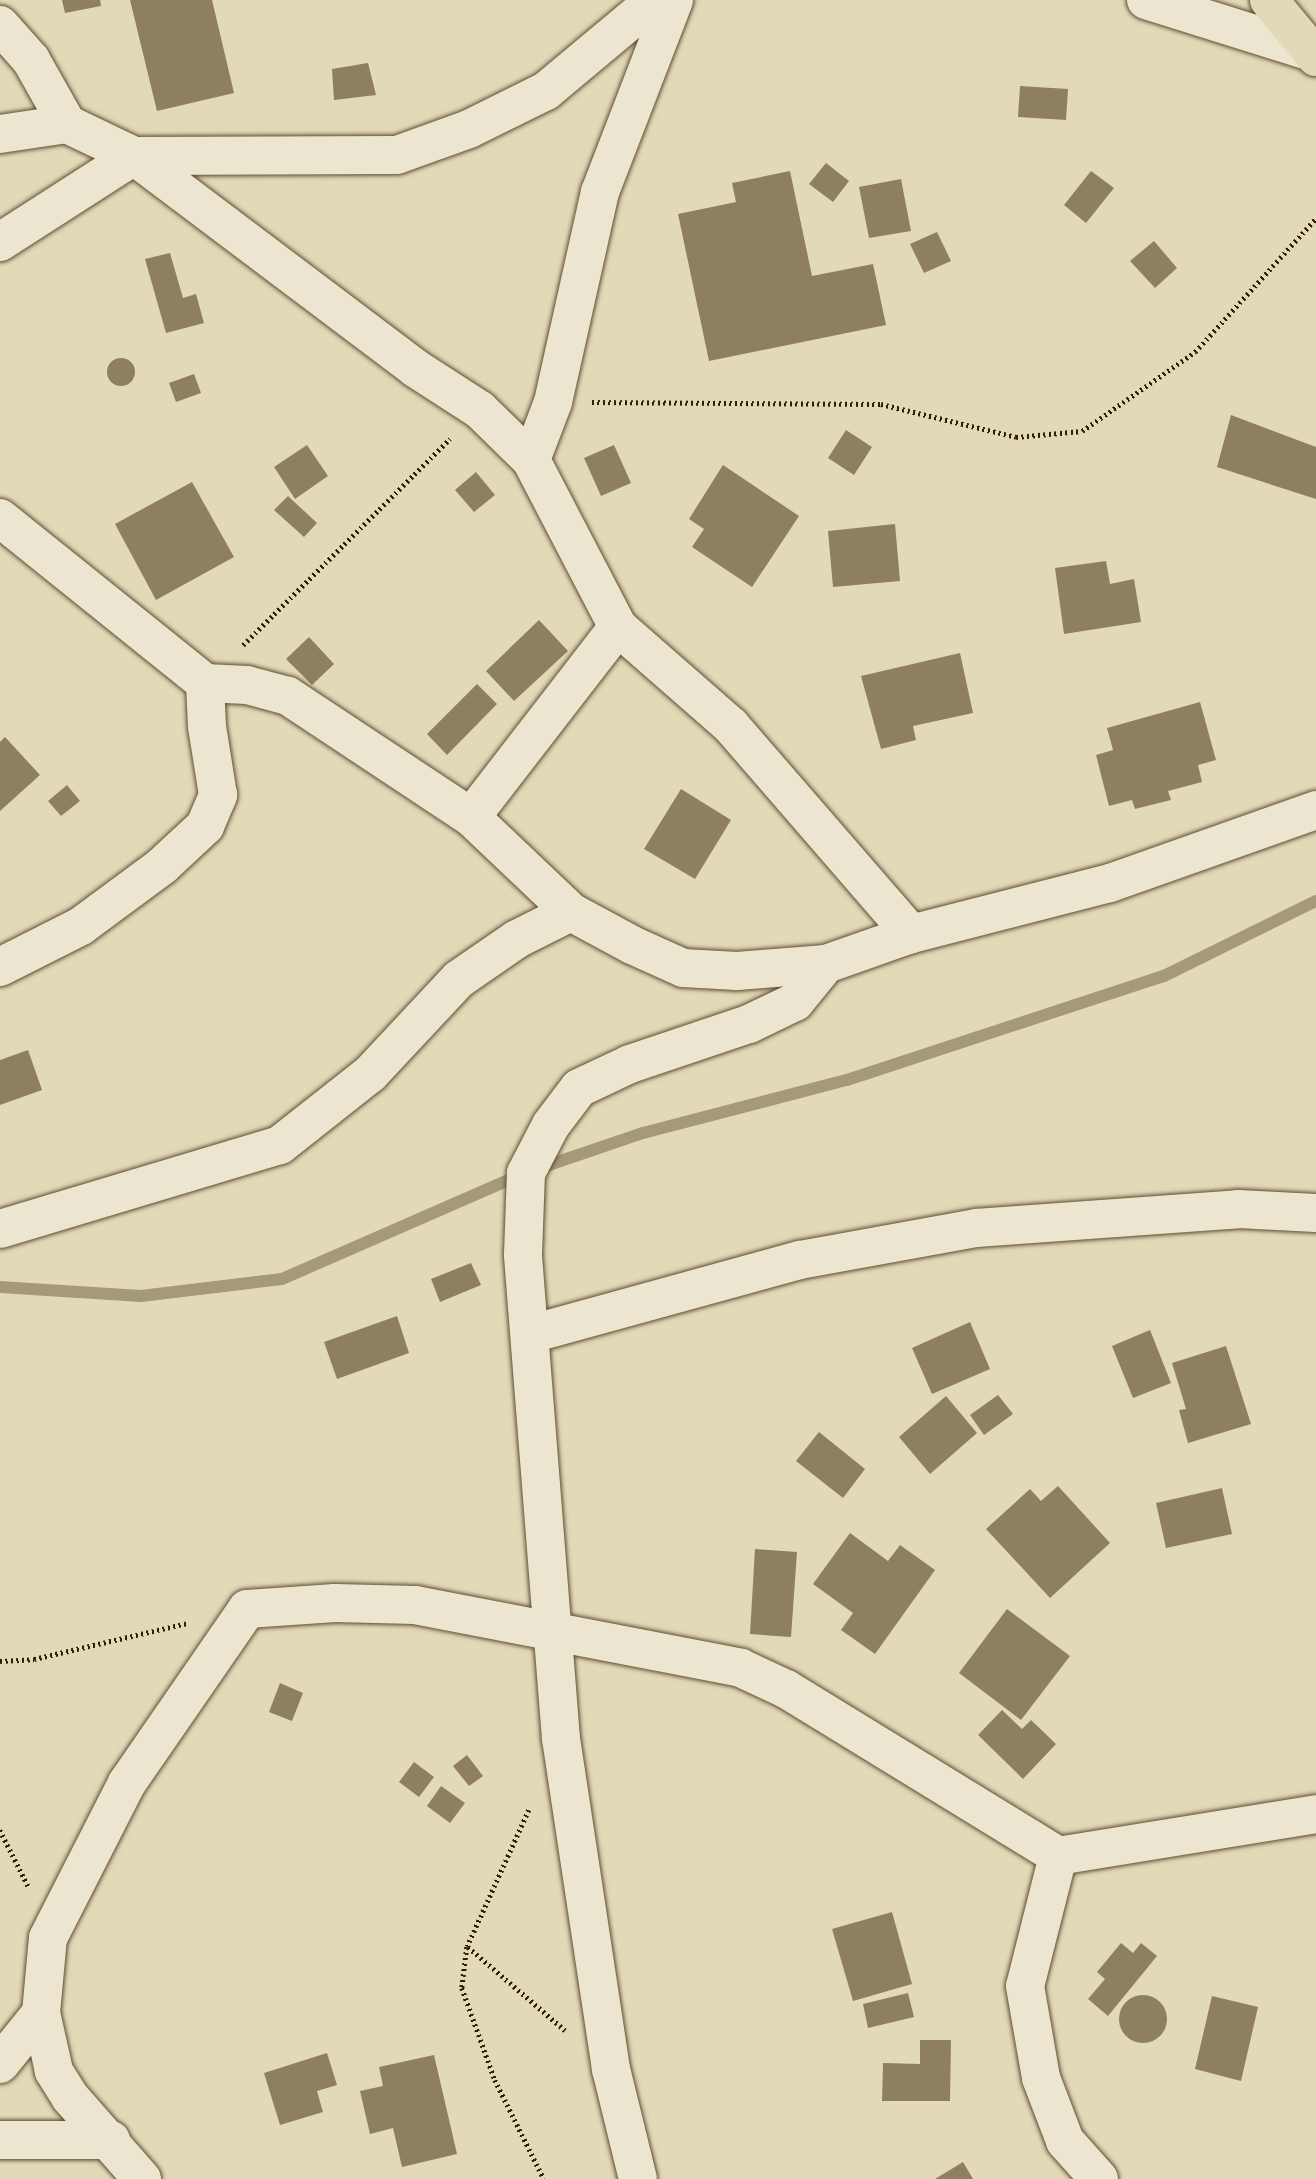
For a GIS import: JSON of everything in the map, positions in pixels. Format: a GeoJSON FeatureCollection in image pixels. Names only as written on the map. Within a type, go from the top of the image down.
{"type":"FeatureCollection","features":[{"type":"Feature","properties":{"kind":"main road"},"geometry":{"type":"LineString","coordinates":[[1269,0],[1314,55]]}},
{"type":"Feature","properties":{"kind":"street"},"geometry":{"type":"LineString","coordinates":[[0,242],[134,156],[397,155],[469,129],[546,91],[655,0]]}},
{"type":"Feature","properties":{"kind":"street"},"geometry":{"type":"LineString","coordinates":[[531,460],[553,402],[600,192],[674,0]]}},
{"type":"Feature","properties":{"kind":"street"},"geometry":{"type":"LineString","coordinates":[[1146,0],[1314,55]]}},
{"type":"Feature","properties":{"kind":"street"},"geometry":{"type":"LineString","coordinates":[[0,25],[31,60],[68,124],[134,156],[415,368],[480,410],[531,460],[618,627],[731,726],[911,934]]}},
{"type":"Feature","properties":{"kind":"street"},"geometry":{"type":"LineString","coordinates":[[0,134],[68,124]]}},
{"type":"Feature","properties":{"kind":"street"},"geometry":{"type":"LineString","coordinates":[[0,518],[205,683],[247,685],[288,696],[471,817],[572,912],[683,968],[737,971],[825,964],[911,934],[1110,883],[1316,810]]}},
{"type":"Feature","properties":{"kind":"street"},"geometry":{"type":"LineString","coordinates":[[471,817],[618,627]]}},
{"type":"Feature","properties":{"kind":"street"},"geometry":{"type":"LineString","coordinates":[[0,967],[81,926],[162,866],[205,826],[218,795],[207,726],[205,683]]}},
{"type":"Feature","properties":{"kind":"street"},"geometry":{"type":"LineString","coordinates":[[0,1229],[280,1145],[370,1074],[459,979],[517,939],[572,912]]}},
{"type":"Feature","properties":{"kind":"street"},"geometry":{"type":"LineString","coordinates":[[638,2179],[611,2069],[561,1739],[523,1254],[526,1172],[551,1125],[579,1088],[630,1064],[749,1024],[795,1002],[825,964]]}},
{"type":"Feature","properties":{"kind":"street"},"geometry":{"type":"LineString","coordinates":[[531,1334],[800,1260],[976,1228],[1238,1209],[1316,1213]]}},
{"type":"Feature","properties":{"kind":"street"},"geometry":{"type":"LineString","coordinates":[[142,2179],[111,2140],[70,2097],[54,2071],[41,2013],[48,1938],[127,1783],[247,1609],[335,1603],[415,1605],[553,1634],[741,1668],[786,1689],[1058,1856],[1316,1814]]}},
{"type":"Feature","properties":{"kind":"street"},"geometry":{"type":"LineString","coordinates":[[1058,1856],[1025,1986],[1041,2078],[1060,2129],[1065,2141],[1099,2179]]}},
{"type":"Feature","properties":{"kind":"street"},"geometry":{"type":"LineString","coordinates":[[0,2064],[41,2013]]}},
{"type":"Feature","properties":{"kind":"street"},"geometry":{"type":"LineString","coordinates":[[0,2140],[111,2140]]}},
{"type":"Feature","properties":{"kind":"path"},"geometry":{"type":"LineString","coordinates":[[553,402],[881,404],[1016,437],[1082,430],[1195,352],[1316,218]]}},
{"type":"Feature","properties":{"kind":"path"},"geometry":{"type":"LineString","coordinates":[[205,683],[480,410]]}},
{"type":"Feature","properties":{"kind":"path"},"geometry":{"type":"LineString","coordinates":[[0,1661],[34,1659],[247,1609]]}},
{"type":"Feature","properties":{"kind":"path"},"geometry":{"type":"LineString","coordinates":[[534,1800],[467,1947],[461,1988],[495,2080],[544,2179]]}},
{"type":"Feature","properties":{"kind":"path"},"geometry":{"type":"LineString","coordinates":[[0,1830],[48,1938]]}},
{"type":"Feature","properties":{"kind":"path"},"geometry":{"type":"LineString","coordinates":[[467,1947],[611,2069]]}},
{"type":"Feature","properties":{"kind":"building"},"geometry":{"type":"Polygon","coordinates":[[[62,0],[100,0],[101,6],[65,13],[62,0]]]}},
{"type":"Feature","properties":{"kind":"building"},"geometry":{"type":"Polygon","coordinates":[[[130,0],[212,0],[234,93],[157,111],[130,0]]]}},
{"type":"Feature","properties":{"kind":"building"},"geometry":{"type":"Polygon","coordinates":[[[368,63],[376,95],[334,100],[332,69],[368,63]]]}},
{"type":"Feature","properties":{"kind":"building"},"geometry":{"type":"Polygon","coordinates":[[[1020,86],[1068,89],[1066,120],[1018,117],[1020,86]]]}},
{"type":"Feature","properties":{"kind":"building"},"geometry":{"type":"Polygon","coordinates":[[[826,163],[849,181],[833,202],[809,184],[826,163]]]}},
{"type":"Feature","properties":{"kind":"building"},"geometry":{"type":"Polygon","coordinates":[[[790,171],[812,276],[873,264],[886,325],[709,361],[678,214],[736,202],[732,183],[790,171]]]}},
{"type":"Feature","properties":{"kind":"building"},"geometry":{"type":"Polygon","coordinates":[[[1091,171],[1114,188],[1086,223],[1064,205],[1091,171]]]}},
{"type":"Feature","properties":{"kind":"building"},"geometry":{"type":"Polygon","coordinates":[[[901,179],[911,231],[869,238],[859,187],[901,179]]]}},
{"type":"Feature","properties":{"kind":"building"},"geometry":{"type":"Polygon","coordinates":[[[937,232],[951,261],[924,273],[910,244],[937,232]]]}},
{"type":"Feature","properties":{"kind":"building"},"geometry":{"type":"Polygon","coordinates":[[[1154,241],[1177,268],[1155,288],[1130,261],[1154,241]]]}},
{"type":"Feature","properties":{"kind":"building"},"geometry":{"type":"Polygon","coordinates":[[[170,253],[183,298],[196,294],[204,323],[166,333],[145,259],[170,253]]]}},
{"type":"Feature","properties":{"kind":"building"},"geometry":{"type":"Polygon","coordinates":[[[121,358],[131,362],[135,372],[131,382],[121,386],[111,382],[107,372],[111,362],[121,358]]]}},
{"type":"Feature","properties":{"kind":"building"},"geometry":{"type":"Polygon","coordinates":[[[194,374],[201,393],[176,402],[169,383],[194,374]]]}},
{"type":"Feature","properties":{"kind":"building"},"geometry":{"type":"Polygon","coordinates":[[[1231,415],[1316,447],[1316,499],[1217,467],[1231,415]]]}},
{"type":"Feature","properties":{"kind":"building"},"geometry":{"type":"Polygon","coordinates":[[[846,430],[872,447],[854,475],[828,458],[846,430]]]}},
{"type":"Feature","properties":{"kind":"building"},"geometry":{"type":"Polygon","coordinates":[[[307,445],[328,476],[295,499],[274,467],[307,445]]]}},
{"type":"Feature","properties":{"kind":"building"},"geometry":{"type":"Polygon","coordinates":[[[614,445],[631,483],[601,496],[584,458],[614,445]]]}},
{"type":"Feature","properties":{"kind":"building"},"geometry":{"type":"Polygon","coordinates":[[[723,465],[799,516],[752,587],[692,547],[704,529],[689,519],[723,465]]]}},
{"type":"Feature","properties":{"kind":"building"},"geometry":{"type":"Polygon","coordinates":[[[476,472],[495,495],[474,512],[455,490],[476,472]]]}},
{"type":"Feature","properties":{"kind":"building"},"geometry":{"type":"Polygon","coordinates":[[[192,482],[234,557],[156,600],[115,524],[192,482]]]}},
{"type":"Feature","properties":{"kind":"building"},"geometry":{"type":"Polygon","coordinates":[[[288,496],[317,523],[304,537],[274,510],[288,496]]]}},
{"type":"Feature","properties":{"kind":"building"},"geometry":{"type":"Polygon","coordinates":[[[895,524],[900,581],[833,587],[828,531],[895,524]]]}},
{"type":"Feature","properties":{"kind":"building"},"geometry":{"type":"Polygon","coordinates":[[[1106,561],[1110,584],[1134,579],[1141,622],[1064,634],[1055,568],[1106,561]]]}},
{"type":"Feature","properties":{"kind":"building"},"geometry":{"type":"Polygon","coordinates":[[[539,620],[568,651],[514,701],[486,671],[539,620]]]}},
{"type":"Feature","properties":{"kind":"building"},"geometry":{"type":"Polygon","coordinates":[[[309,637],[334,664],[312,685],[286,659],[309,637]]]}},
{"type":"Feature","properties":{"kind":"building"},"geometry":{"type":"Polygon","coordinates":[[[960,653],[973,713],[913,726],[916,740],[881,749],[861,676],[960,653]]]}},
{"type":"Feature","properties":{"kind":"building"},"geometry":{"type":"Polygon","coordinates":[[[477,684],[497,704],[447,755],[427,734],[477,684]]]}},
{"type":"Feature","properties":{"kind":"building"},"geometry":{"type":"Polygon","coordinates":[[[1200,702],[1216,760],[1198,765],[1202,782],[1168,791],[1171,800],[1135,809],[1132,800],[1109,806],[1096,755],[1113,750],[1107,728],[1200,702]]]}},
{"type":"Feature","properties":{"kind":"building"},"geometry":{"type":"Polygon","coordinates":[[[5,737],[40,775],[0,811],[0,742],[5,737]]]}},
{"type":"Feature","properties":{"kind":"building"},"geometry":{"type":"Polygon","coordinates":[[[67,785],[80,801],[61,816],[48,801],[67,785]]]}},
{"type":"Feature","properties":{"kind":"building"},"geometry":{"type":"Polygon","coordinates":[[[681,789],[731,820],[695,879],[644,849],[681,789]]]}},
{"type":"Feature","properties":{"kind":"building"},"geometry":{"type":"Polygon","coordinates":[[[28,1050],[42,1090],[0,1105],[0,1060],[28,1050]]]}},
{"type":"Feature","properties":{"kind":"building"},"geometry":{"type":"Polygon","coordinates":[[[471,1263],[481,1285],[440,1302],[431,1279],[471,1263]]]}},
{"type":"Feature","properties":{"kind":"building"},"geometry":{"type":"Polygon","coordinates":[[[397,1316],[409,1353],[337,1379],[324,1342],[397,1316]]]}},
{"type":"Feature","properties":{"kind":"building"},"geometry":{"type":"Polygon","coordinates":[[[970,1322],[990,1369],[932,1394],[912,1348],[970,1322]]]}},
{"type":"Feature","properties":{"kind":"building"},"geometry":{"type":"Polygon","coordinates":[[[1150,1330],[1171,1383],[1133,1398],[1112,1346],[1150,1330]]]}},
{"type":"Feature","properties":{"kind":"building"},"geometry":{"type":"Polygon","coordinates":[[[1226,1346],[1251,1424],[1188,1443],[1179,1410],[1186,1409],[1172,1363],[1226,1346]]]}},
{"type":"Feature","properties":{"kind":"building"},"geometry":{"type":"Polygon","coordinates":[[[998,1395],[1013,1414],[984,1435],[970,1415],[998,1395]]]}},
{"type":"Feature","properties":{"kind":"building"},"geometry":{"type":"Polygon","coordinates":[[[946,1396],[977,1433],[930,1474],[899,1437],[946,1396]]]}},
{"type":"Feature","properties":{"kind":"building"},"geometry":{"type":"Polygon","coordinates":[[[819,1432],[865,1469],[843,1498],[796,1461],[819,1432]]]}},
{"type":"Feature","properties":{"kind":"building"},"geometry":{"type":"Polygon","coordinates":[[[1058,1486],[1110,1543],[1050,1598],[986,1529],[1030,1489],[1041,1501],[1058,1486]]]}},
{"type":"Feature","properties":{"kind":"building"},"geometry":{"type":"Polygon","coordinates":[[[1222,1488],[1232,1534],[1166,1548],[1156,1503],[1222,1488]]]}},
{"type":"Feature","properties":{"kind":"building"},"geometry":{"type":"Polygon","coordinates":[[[850,1533],[888,1561],[900,1545],[935,1570],[875,1654],[841,1630],[853,1613],[813,1584],[850,1533]]]}},
{"type":"Feature","properties":{"kind":"building"},"geometry":{"type":"Polygon","coordinates":[[[755,1549],[797,1552],[791,1637],[750,1634],[755,1549]]]}},
{"type":"Feature","properties":{"kind":"building"},"geometry":{"type":"Polygon","coordinates":[[[1007,1609],[1070,1656],[1021,1720],[959,1673],[1007,1609]]]}},
{"type":"Feature","properties":{"kind":"building"},"geometry":{"type":"Polygon","coordinates":[[[280,1683],[303,1693],[292,1721],[269,1712],[280,1683]]]}},
{"type":"Feature","properties":{"kind":"building"},"geometry":{"type":"Polygon","coordinates":[[[1002,1710],[1022,1729],[1031,1720],[1056,1744],[1023,1779],[978,1735],[1002,1710]]]}},
{"type":"Feature","properties":{"kind":"building"},"geometry":{"type":"Polygon","coordinates":[[[467,1755],[483,1776],[469,1786],[453,1766],[467,1755]]]}},
{"type":"Feature","properties":{"kind":"building"},"geometry":{"type":"Polygon","coordinates":[[[414,1762],[434,1777],[419,1797],[399,1782],[414,1762]]]}},
{"type":"Feature","properties":{"kind":"building"},"geometry":{"type":"Polygon","coordinates":[[[441,1786],[465,1803],[450,1823],[427,1806],[441,1786]]]}},
{"type":"Feature","properties":{"kind":"building"},"geometry":{"type":"Polygon","coordinates":[[[892,1912],[912,1984],[853,2001],[832,1929],[892,1912]]]}},
{"type":"Feature","properties":{"kind":"building"},"geometry":{"type":"Polygon","coordinates":[[[1121,1943],[1133,1953],[1141,1943],[1157,1956],[1108,2016],[1088,1999],[1105,1979],[1097,1972],[1121,1943]]]}},
{"type":"Feature","properties":{"kind":"building"},"geometry":{"type":"Polygon","coordinates":[[[908,1993],[914,2017],[868,2028],[863,2004],[908,1993]]]}},
{"type":"Feature","properties":{"kind":"building"},"geometry":{"type":"Polygon","coordinates":[[[1143,1995],[1152,1996],[1160,2002],[1166,2010],[1166,2028],[1160,2036],[1152,2042],[1143,2043],[1134,2042],[1126,2036],[1120,2028],[1119,2019],[1120,2010],[1126,2002],[1134,1996],[1143,1995]]]}},
{"type":"Feature","properties":{"kind":"building"},"geometry":{"type":"Polygon","coordinates":[[[1212,1996],[1258,2007],[1241,2081],[1195,2069],[1212,1996]]]}},
{"type":"Feature","properties":{"kind":"building"},"geometry":{"type":"Polygon","coordinates":[[[920,2040],[951,2040],[950,2101],[882,2101],[883,2063],[920,2064],[920,2040]]]}},
{"type":"Feature","properties":{"kind":"building"},"geometry":{"type":"Polygon","coordinates":[[[327,2053],[337,2085],[317,2091],[323,2112],[280,2125],[264,2073],[327,2053]]]}},
{"type":"Feature","properties":{"kind":"building"},"geometry":{"type":"Polygon","coordinates":[[[434,2055],[457,2154],[402,2167],[393,2128],[370,2134],[360,2091],[383,2086],[379,2067],[434,2055]]]}},
{"type":"Feature","properties":{"kind":"building"},"geometry":{"type":"Polygon","coordinates":[[[963,2162],[973,2179],[935,2179],[963,2162]]]}},
{"type":"Feature","properties":{"kind":"waterway"},"geometry":{"type":"LineString","coordinates":[[537,1169],[643,1133],[847,1080],[1164,976],[1316,901]]}},
{"type":"Feature","properties":{"kind":"waterway"},"geometry":{"type":"LineString","coordinates":[[0,1287],[141,1296],[282,1279],[520,1175]]}}]}
